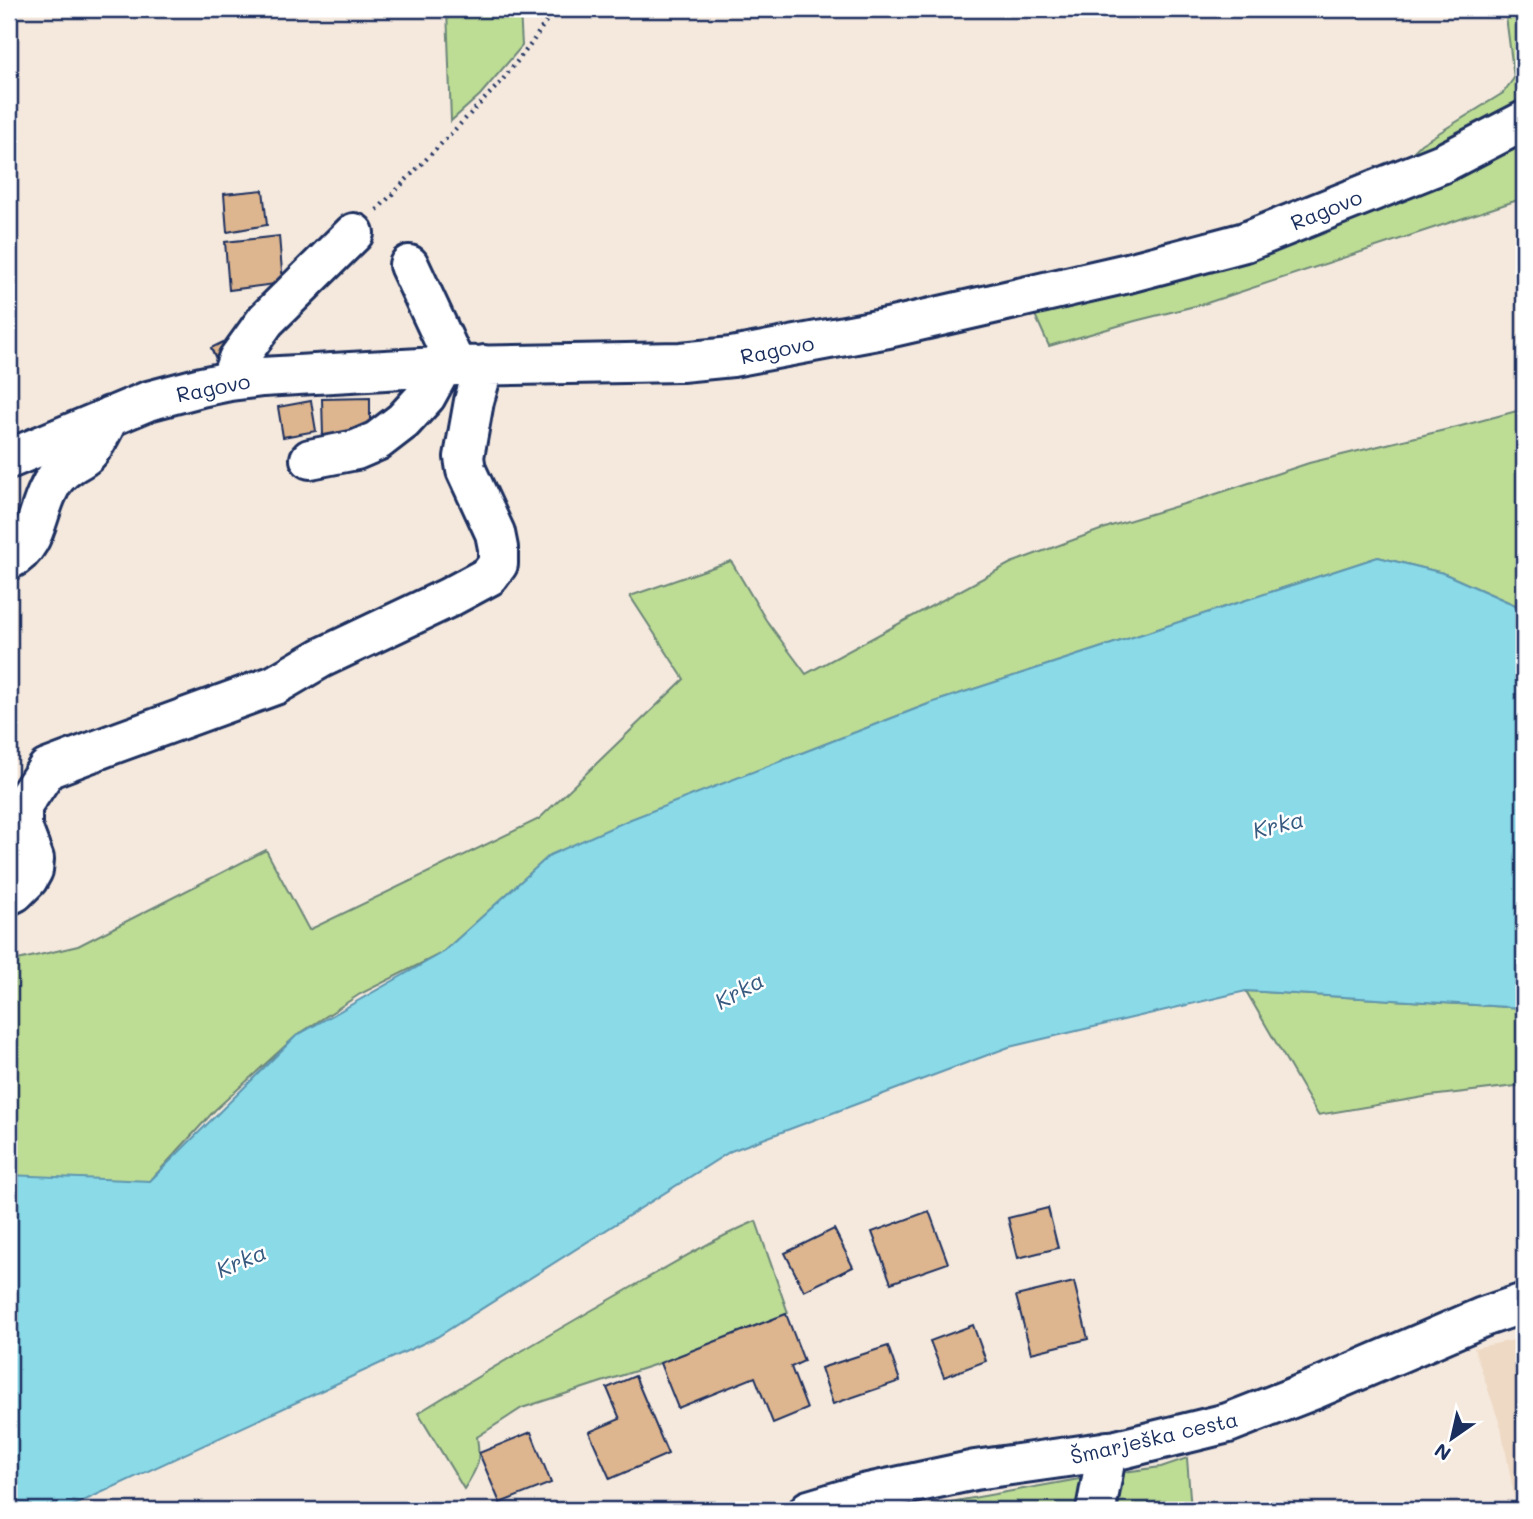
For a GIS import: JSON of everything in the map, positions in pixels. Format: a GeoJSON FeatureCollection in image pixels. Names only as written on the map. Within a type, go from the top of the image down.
{"type":"FeatureCollection","features":[{"type":"Feature","properties":{"kind":"street","name":"Ragovo"},"geometry":{"type":"LineString","coordinates":[[9,459],[148,401],[230,381],[461,366],[681,362],[732,357],[888,328],[1128,273],[1245,242],[1443,163],[1524,121]]}},
{"type":"Feature","properties":{"kind":"street"},"geometry":{"type":"LineString","coordinates":[[230,381],[239,359],[266,320],[354,233]]}},
{"type":"Feature","properties":{"kind":"street"},"geometry":{"type":"LineString","coordinates":[[9,895],[28,879],[33,870],[34,859],[22,827],[22,806],[47,769],[275,685],[321,658],[489,576],[498,564],[495,533],[466,470],[464,457],[474,401],[461,366],[410,265]]}},
{"type":"Feature","properties":{"kind":"street"},"geometry":{"type":"LineString","coordinates":[[310,458],[356,450],[377,441],[403,421],[426,396],[461,366]]}},
{"type":"Feature","properties":{"kind":"street"},"geometry":{"type":"LineString","coordinates":[[9,560],[18,556],[35,531],[47,491],[54,480],[67,467],[87,454],[110,416]]}},
{"type":"Feature","properties":{"kind":"street","name":"Šmarješka cesta"},"geometry":{"type":"LineString","coordinates":[[809,1510],[863,1494],[975,1470],[1107,1451],[1228,1423],[1483,1317],[1524,1303]]}},
{"type":"Feature","properties":{"kind":"street"},"geometry":{"type":"LineString","coordinates":[[1096,1510],[1107,1451]]}},
{"type":"Feature","properties":{"kind":"path"},"geometry":{"type":"LineString","coordinates":[[354,233],[500,83],[554,9]]}},
{"type":"Feature","properties":{"kind":"shaded area"},"geometry":{"type":"Polygon","coordinates":[[[1524,1338],[1524,1510],[1517,1510],[1501,1428],[1474,1348],[1524,1338]]]}},
{"type":"Feature","properties":{"kind":"green space"},"geometry":{"type":"Polygon","coordinates":[[[447,9],[520,9],[522,46],[480,95],[451,121],[447,9]]]}},
{"type":"Feature","properties":{"kind":"green space"},"geometry":{"type":"Polygon","coordinates":[[[1505,9],[1524,9],[1524,106],[1399,166],[1421,144],[1503,93],[1514,78],[1505,9]]]}},
{"type":"Feature","properties":{"kind":"green space"},"geometry":{"type":"Polygon","coordinates":[[[1524,138],[1524,198],[1207,303],[1049,346],[1031,306],[1524,138]]]}},
{"type":"Feature","properties":{"kind":"green space"},"geometry":{"type":"Polygon","coordinates":[[[1524,409],[1524,609],[1443,573],[1378,557],[931,703],[686,798],[550,855],[442,953],[360,994],[296,1036],[215,1110],[150,1181],[9,1209],[9,962],[78,946],[266,850],[309,930],[539,819],[684,679],[630,596],[731,561],[766,620],[806,674],[1011,563],[1111,526],[1309,463],[1524,409]]]}},
{"type":"Feature","properties":{"kind":"green space"},"geometry":{"type":"Polygon","coordinates":[[[1246,991],[1524,1008],[1524,1085],[1430,1096],[1318,1115],[1246,991]]]}},
{"type":"Feature","properties":{"kind":"green space"},"geometry":{"type":"Polygon","coordinates":[[[756,1221],[788,1313],[660,1363],[522,1408],[477,1437],[477,1464],[464,1489],[418,1413],[670,1265],[756,1221]]]}},
{"type":"Feature","properties":{"kind":"green space"},"geometry":{"type":"Polygon","coordinates":[[[1187,1458],[1191,1510],[1101,1510],[1116,1473],[1161,1467],[1187,1458]]]}},
{"type":"Feature","properties":{"kind":"green space"},"geometry":{"type":"Polygon","coordinates":[[[1085,1478],[1089,1510],[910,1510],[928,1506],[1085,1478]]]}},
{"type":"Feature","properties":{"kind":"water","name":"Krka"},"geometry":{"type":"Polygon","coordinates":[[[1378,557],[1443,573],[1524,609],[1524,1008],[1246,991],[1009,1047],[731,1151],[437,1337],[64,1510],[9,1510],[9,1175],[150,1181],[296,1036],[442,953],[550,855],[631,819],[931,703],[1378,557]]]}},
{"type":"Feature","properties":{"kind":"building"},"geometry":{"type":"Polygon","coordinates":[[[263,190],[267,225],[227,232],[224,194],[263,190]]]}},
{"type":"Feature","properties":{"kind":"building"},"geometry":{"type":"Polygon","coordinates":[[[279,236],[283,283],[229,290],[225,242],[279,236]]]}},
{"type":"Feature","properties":{"kind":"building"},"geometry":{"type":"Polygon","coordinates":[[[223,342],[228,353],[216,359],[211,348],[223,342]]]}},
{"type":"Feature","properties":{"kind":"building"},"geometry":{"type":"Polygon","coordinates":[[[370,398],[370,436],[323,436],[322,399],[370,398]]]}},
{"type":"Feature","properties":{"kind":"building"},"geometry":{"type":"Polygon","coordinates":[[[311,401],[316,431],[283,437],[278,407],[311,401]]]}},
{"type":"Feature","properties":{"kind":"building"},"geometry":{"type":"Polygon","coordinates":[[[1048,1208],[1058,1248],[1018,1258],[1008,1218],[1048,1208]]]}},
{"type":"Feature","properties":{"kind":"building"},"geometry":{"type":"Polygon","coordinates":[[[929,1211],[948,1263],[891,1283],[872,1232],[929,1211]]]}},
{"type":"Feature","properties":{"kind":"building"},"geometry":{"type":"Polygon","coordinates":[[[834,1229],[853,1267],[804,1291],[785,1253],[834,1229]]]}},
{"type":"Feature","properties":{"kind":"building"},"geometry":{"type":"Polygon","coordinates":[[[1074,1282],[1088,1339],[1031,1353],[1016,1296],[1074,1282]]]}},
{"type":"Feature","properties":{"kind":"building"},"geometry":{"type":"Polygon","coordinates":[[[786,1314],[804,1361],[791,1367],[807,1409],[773,1423],[755,1377],[678,1408],[660,1363],[786,1314]]]}},
{"type":"Feature","properties":{"kind":"building"},"geometry":{"type":"Polygon","coordinates":[[[973,1325],[986,1361],[944,1377],[930,1341],[973,1325]]]}},
{"type":"Feature","properties":{"kind":"building"},"geometry":{"type":"Polygon","coordinates":[[[888,1346],[900,1381],[833,1404],[821,1368],[888,1346]]]}},
{"type":"Feature","properties":{"kind":"building"},"geometry":{"type":"Polygon","coordinates":[[[635,1376],[668,1454],[610,1479],[589,1432],[620,1419],[607,1388],[635,1376]]]}},
{"type":"Feature","properties":{"kind":"building"},"geometry":{"type":"Polygon","coordinates":[[[1524,1413],[1524,1454],[1516,1415],[1524,1413]]]}},
{"type":"Feature","properties":{"kind":"building"},"geometry":{"type":"Polygon","coordinates":[[[531,1432],[551,1483],[500,1503],[479,1453],[531,1432]]]}}]}
